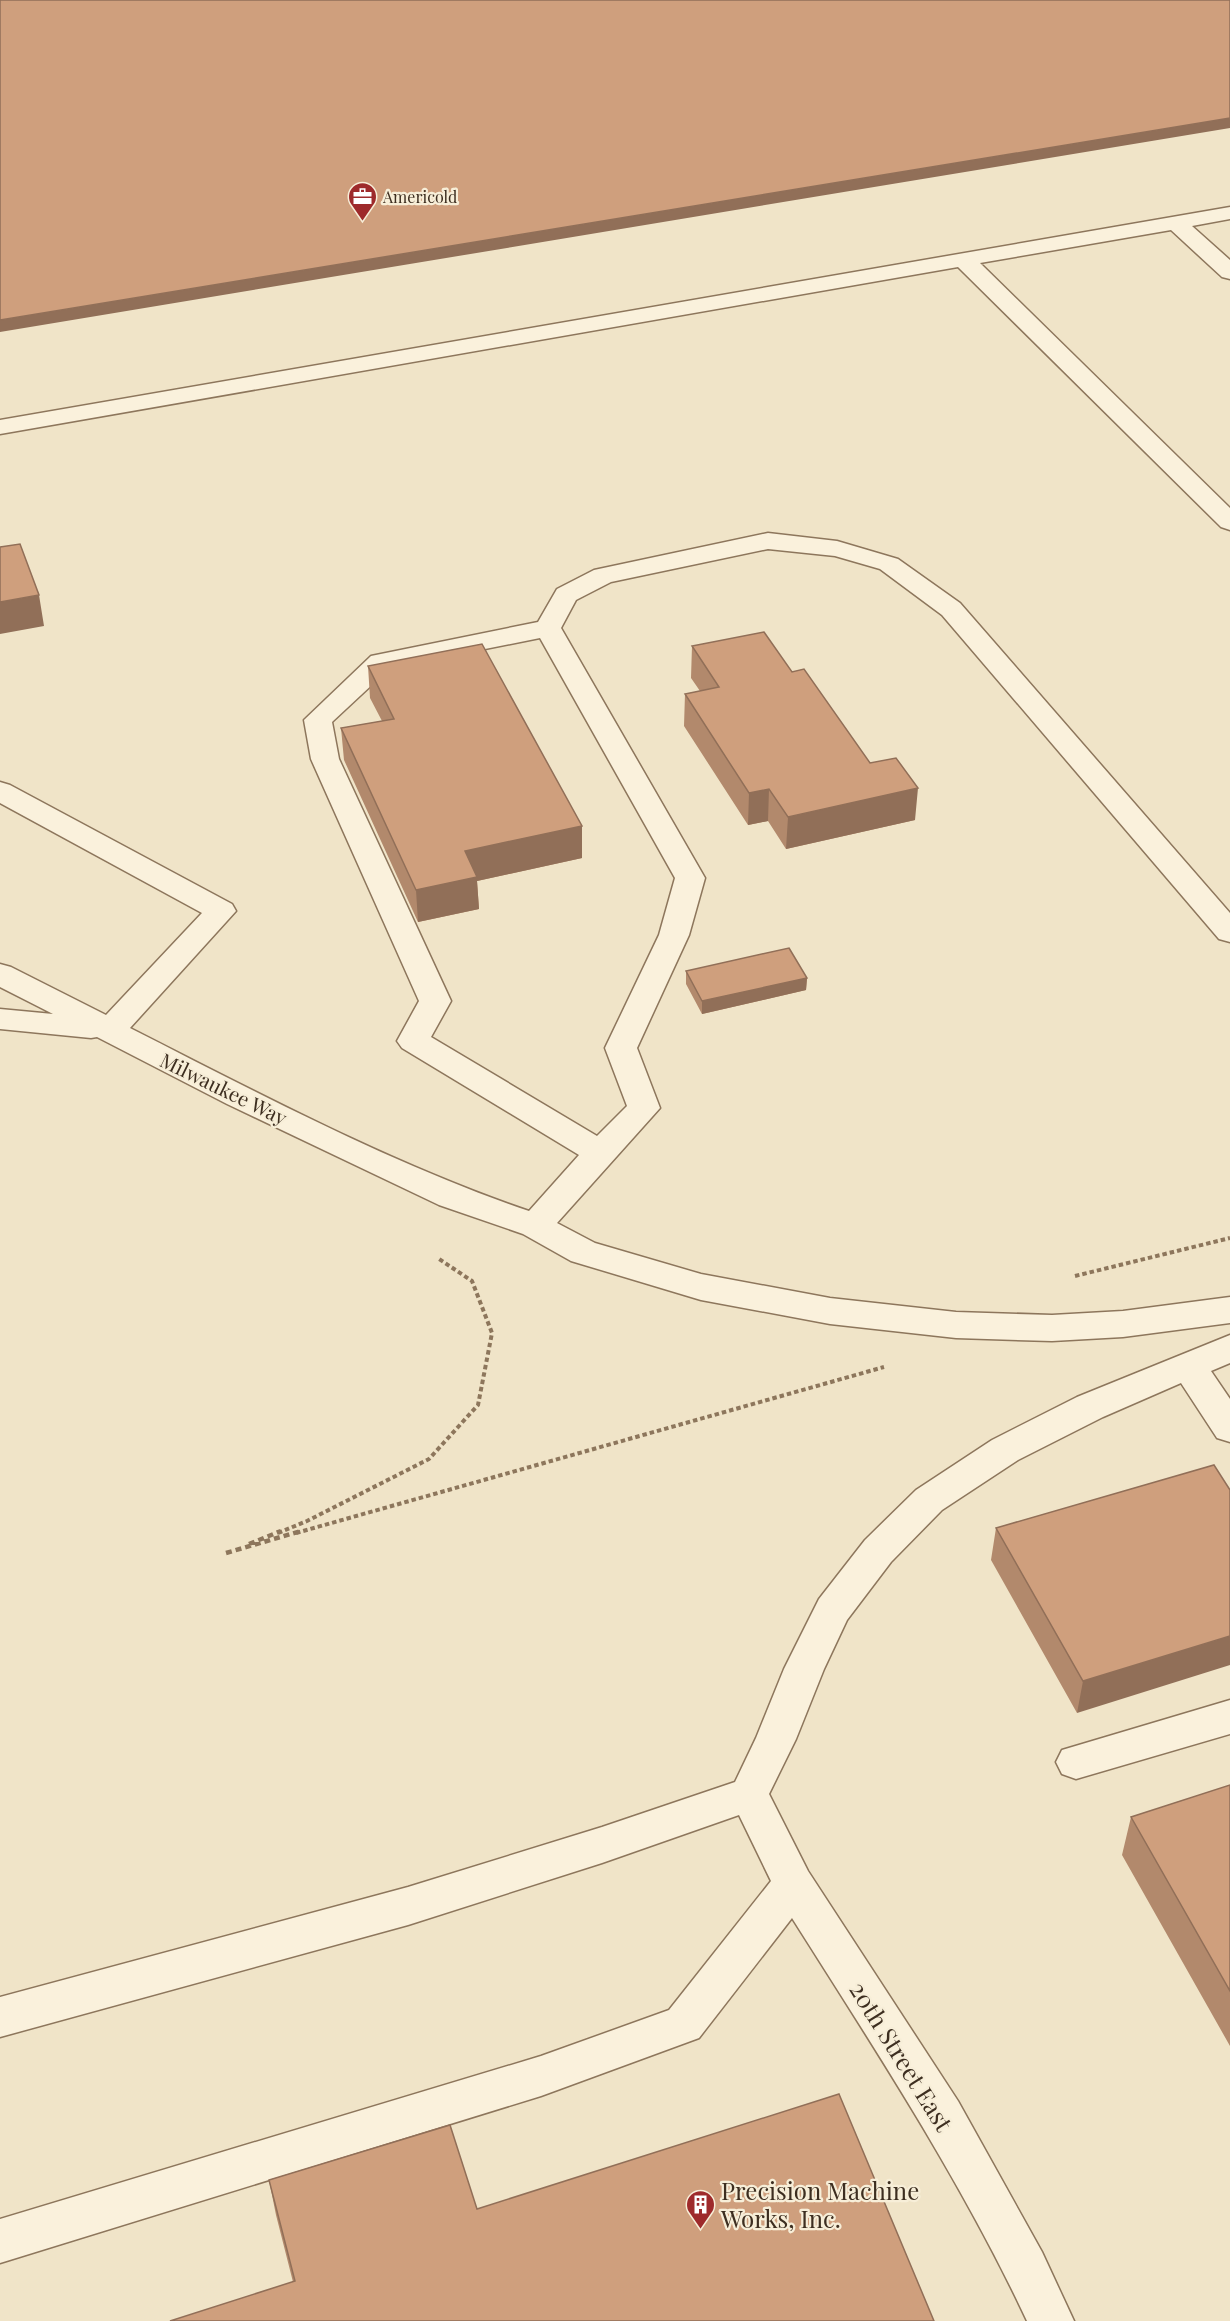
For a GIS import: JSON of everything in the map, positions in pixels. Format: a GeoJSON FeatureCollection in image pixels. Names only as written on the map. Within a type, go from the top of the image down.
{"type":"FeatureCollection","features":[{"type":"Feature","properties":{"kind":"street"},"geometry":{"type":"LineString","coordinates":[[0,427],[1230,213]]}},
{"type":"Feature","properties":{"kind":"street"},"geometry":{"type":"LineString","coordinates":[[1176,223],[1230,272]]}},
{"type":"Feature","properties":{"kind":"street"},"geometry":{"type":"LineString","coordinates":[[964,260],[1230,522]]}},
{"type":"Feature","properties":{"kind":"street"},"geometry":{"type":"LineString","coordinates":[[600,1153],[413,1041],[435,1001],[325,759],[318,720],[381,662],[548,627],[566,595],[603,576],[768,542],[837,549],[889,564],[951,609],[1230,932]]}},
{"type":"Feature","properties":{"kind":"street"},"geometry":{"type":"LineString","coordinates":[[536,1226],[600,1153],[644,1108],[621,1048],[674,935],[690,878],[548,627]]}},
{"type":"Feature","properties":{"kind":"street"},"geometry":{"type":"LineString","coordinates":[[0,791],[220,911],[109,1030],[0,1019]]}},
{"type":"Feature","properties":{"kind":"street","name":"Milwaukee Way"},"geometry":{"type":"LineString","coordinates":[[0,974],[238,1096],[451,1197],[536,1226],[583,1252],[701,1287],[830,1311],[956,1325],[1052,1328],[1123,1324],[1230,1310]]}},
{"type":"Feature","properties":{"kind":"street"},"geometry":{"type":"LineString","coordinates":[[0,2017],[408,1906],[602,1845],[749,1794],[776,1739],[804,1669],[833,1610],[878,1551],[929,1500],[1005,1450],[1090,1407],[1230,1348]]}},
{"type":"Feature","properties":{"kind":"street"},"geometry":{"type":"LineString","coordinates":[[1188,1365],[1230,1428]]}},
{"type":"Feature","properties":{"kind":"street"},"geometry":{"type":"LineString","coordinates":[[1076,1762],[1230,1717]]}},
{"type":"Feature","properties":{"kind":"street","name":"20th Street East"},"geometry":{"type":"LineString","coordinates":[[749,1794],[793,1884],[942,2116],[1026,2268],[1051,2321]]}},
{"type":"Feature","properties":{"kind":"street"},"geometry":{"type":"LineString","coordinates":[[0,2241],[541,2076],[684,2024],[793,1884]]}},
{"type":"Feature","properties":{"kind":"path"},"geometry":{"type":"LineString","coordinates":[[1066,1278],[1230,1238]]}},
{"type":"Feature","properties":{"kind":"path"},"geometry":{"type":"LineString","coordinates":[[439,1259],[472,1281],[492,1333],[478,1405],[429,1459],[307,1521],[226,1553],[514,1469],[894,1364]]}},
{"type":"Feature","properties":{"kind":"building","name":"Americold"},"geometry":{"type":"Polygon","coordinates":[[[0,0],[1230,0],[1230,118],[0,320],[0,0]]]}},
{"type":"Feature","properties":{"kind":"building"},"geometry":{"type":"Polygon","coordinates":[[[20,544],[39,595],[0,602],[0,547],[20,544]]]}},
{"type":"Feature","properties":{"kind":"building"},"geometry":{"type":"Polygon","coordinates":[[[764,632],[792,672],[804,669],[870,763],[896,758],[918,788],[788,817],[769,789],[749,793],[685,694],[719,687],[692,646],[764,632]]]}},
{"type":"Feature","properties":{"kind":"building"},"geometry":{"type":"Polygon","coordinates":[[[482,644],[582,826],[465,851],[477,877],[416,890],[341,728],[394,719],[368,666],[482,644]]]}},
{"type":"Feature","properties":{"kind":"building"},"geometry":{"type":"Polygon","coordinates":[[[789,948],[807,978],[702,1001],[686,971],[789,948]]]}},
{"type":"Feature","properties":{"kind":"building"},"geometry":{"type":"Polygon","coordinates":[[[1214,1465],[1230,1490],[1230,1636],[1083,1681],[996,1528],[1214,1465]]]}},
{"type":"Feature","properties":{"kind":"building"},"geometry":{"type":"Polygon","coordinates":[[[1230,1785],[1230,1991],[1131,1817],[1230,1785]]]}},
{"type":"Feature","properties":{"kind":"building","name":"Precision Machine Works, Inc."},"geometry":{"type":"Polygon","coordinates":[[[839,2094],[934,2321],[170,2321],[295,2281],[269,2180],[450,2125],[477,2209],[839,2094]]]}},
{"type":"Feature","properties":{"kind":"place","name":"Americold"},"geometry":{"type":"Point","coordinates":[362,222]}},
{"type":"Feature","properties":{"kind":"place","name":"Precision Machine Works, Inc."},"geometry":{"type":"Point","coordinates":[700,2230]}}]}
